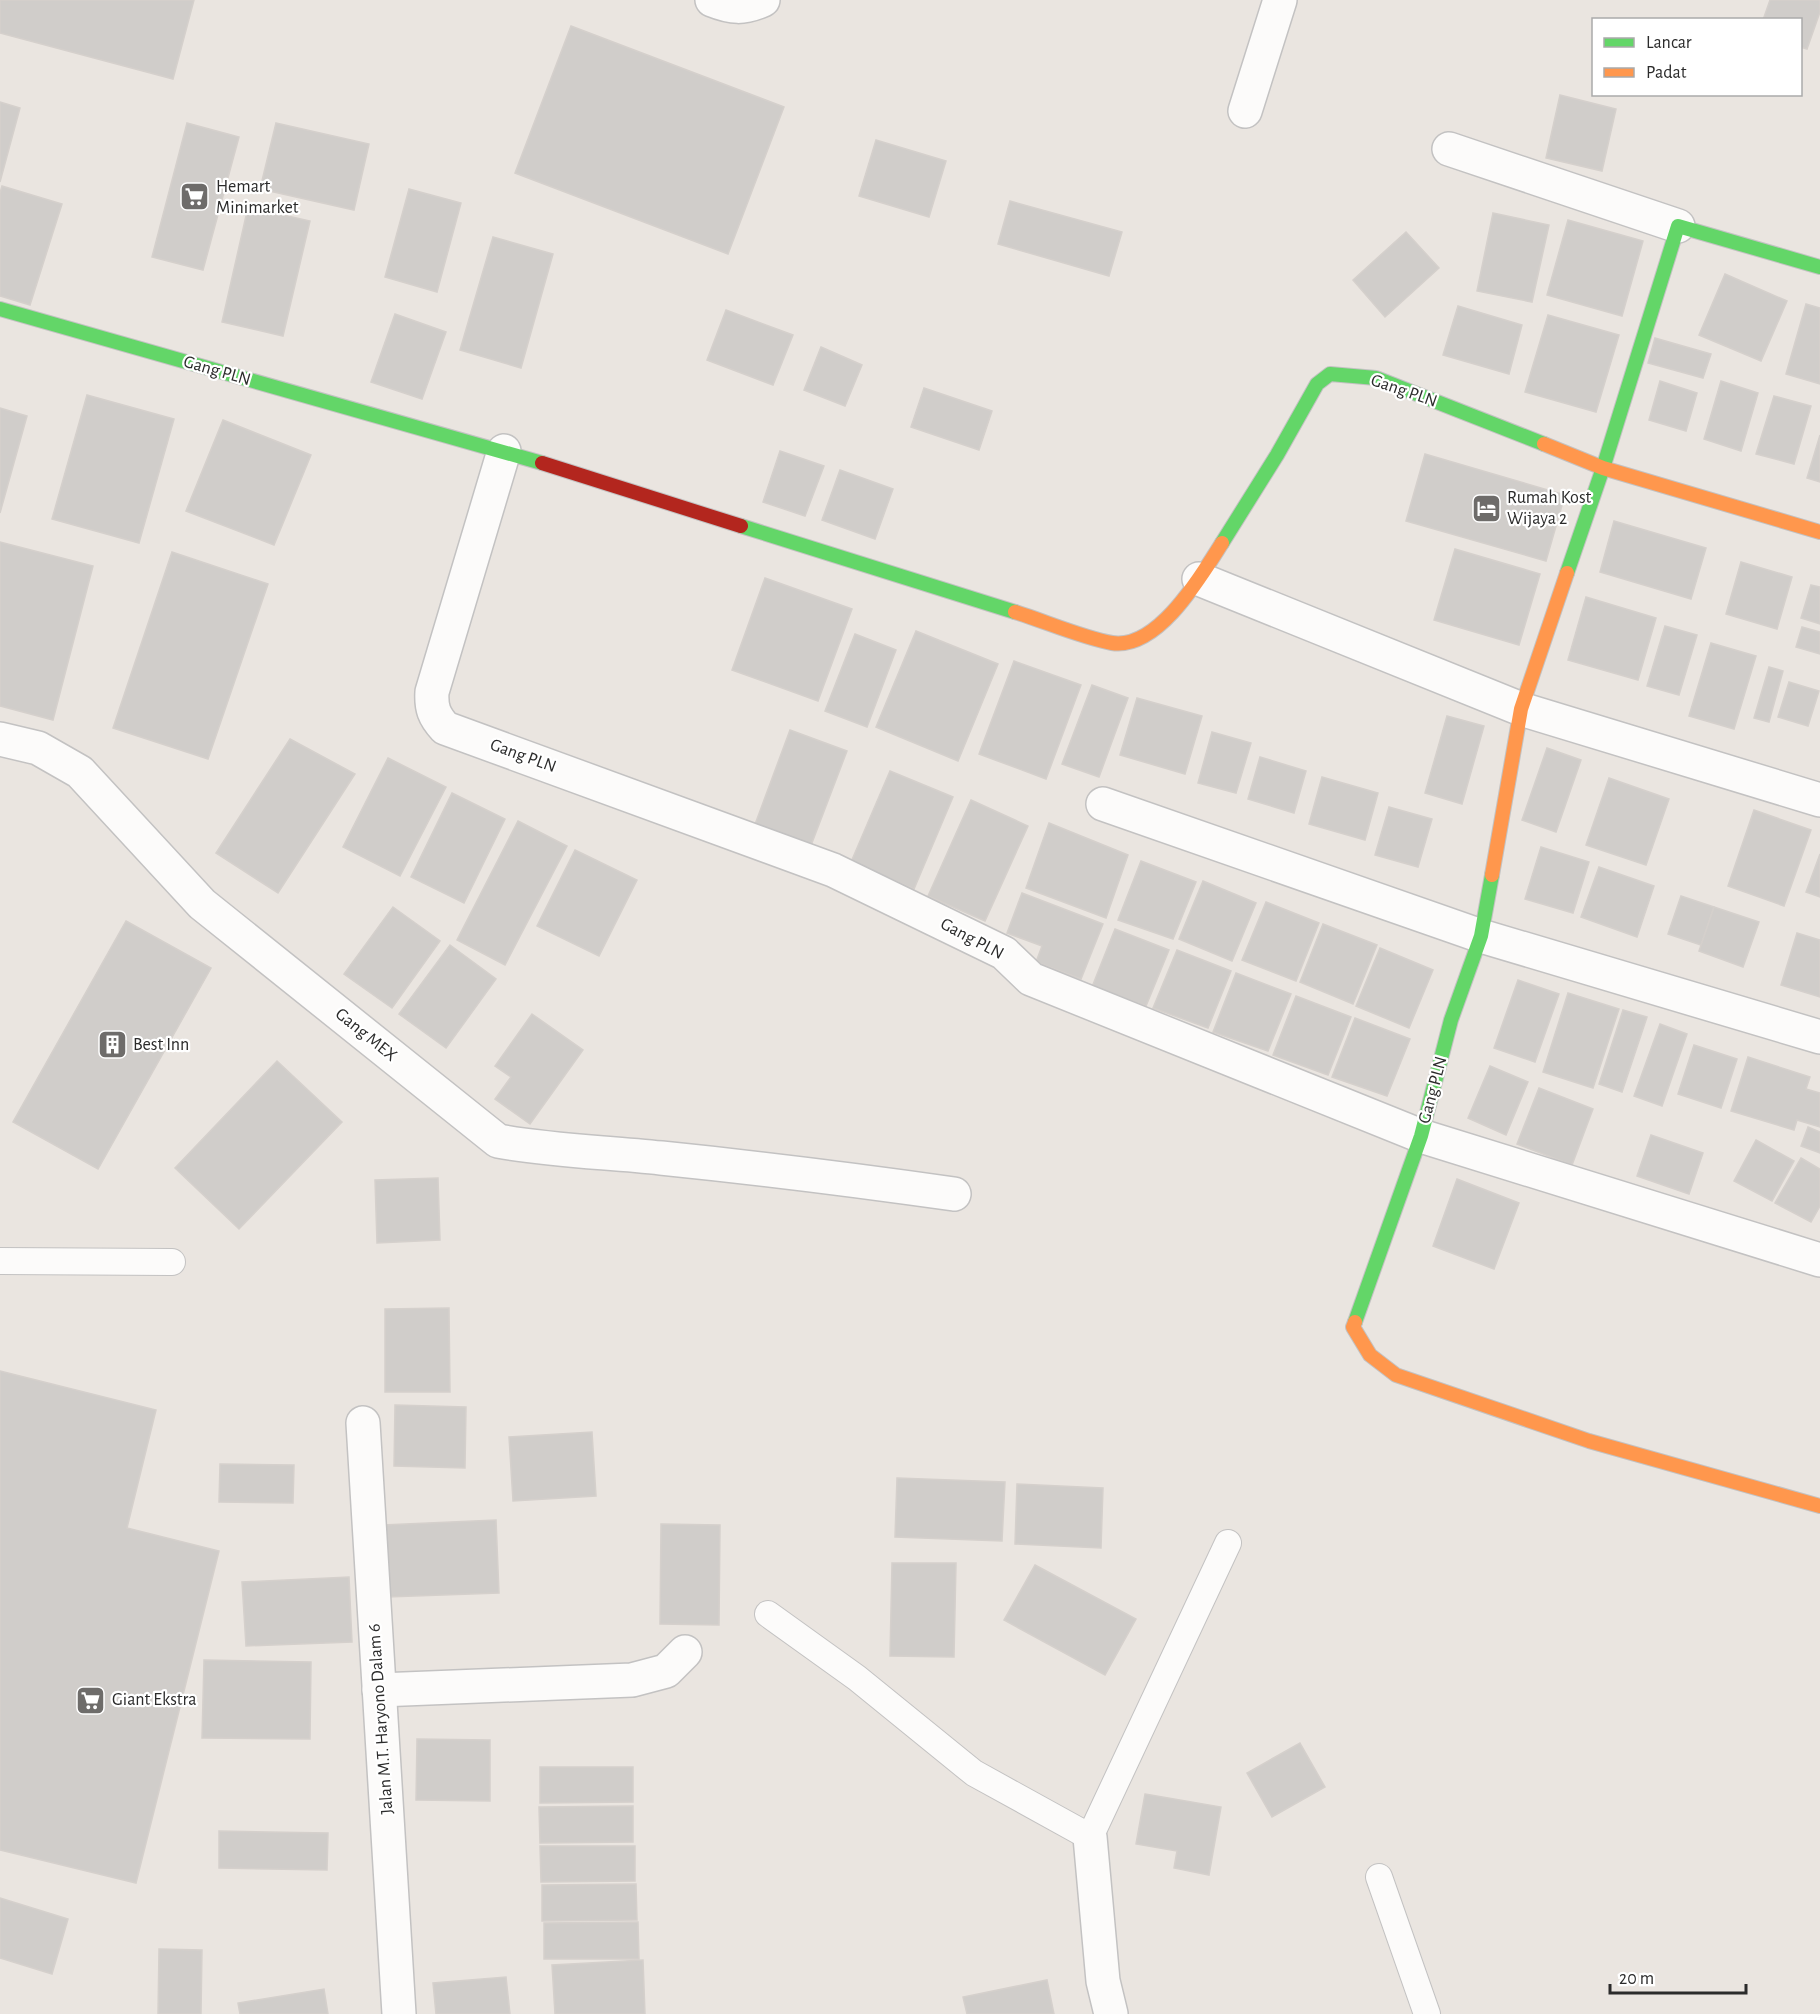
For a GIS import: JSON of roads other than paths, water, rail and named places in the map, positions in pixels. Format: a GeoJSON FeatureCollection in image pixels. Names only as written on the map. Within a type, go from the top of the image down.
{"type":"FeatureCollection","features":[{"type":"Feature","properties":{"kind":"street"},"geometry":{"type":"LineString","coordinates":[[712,0],[732,8],[745,7],[763,0]]}},
{"type":"Feature","properties":{"kind":"street"},"geometry":{"type":"LineString","coordinates":[[1245,111],[1280,0]]}},
{"type":"Feature","properties":{"kind":"street"},"geometry":{"type":"LineString","coordinates":[[1449,150],[1678,226],[1820,267]]}},
{"type":"Feature","properties":{"kind":"street","name":"Gang PLN"},"geometry":{"type":"LineString","coordinates":[[504,451],[432,692],[431,705],[436,719],[445,728],[833,870],[1004,953],[1030,979],[1421,1136],[1451,1020],[1481,936],[1521,709],[1603,468],[1678,226]]}},
{"type":"Feature","properties":{"kind":"street","name":"Gang PLN"},"geometry":{"type":"LineString","coordinates":[[0,309],[504,451],[1113,643],[1142,639],[1160,624],[1199,579],[1277,455],[1317,384],[1330,374],[1376,378],[1603,468],[1820,532]]}},
{"type":"Feature","properties":{"kind":"street"},"geometry":{"type":"LineString","coordinates":[[1199,579],[1521,709],[1820,800]]}},
{"type":"Feature","properties":{"kind":"street","name":"Gang MEX"},"geometry":{"type":"LineString","coordinates":[[0,738],[38,748],[80,772],[202,904],[498,1141],[528,1147],[571,1148],[804,1173],[954,1194]]}},
{"type":"Feature","properties":{"kind":"street"},"geometry":{"type":"LineString","coordinates":[[1103,804],[1481,936],[1820,1037]]}},
{"type":"Feature","properties":{"kind":"street"},"geometry":{"type":"LineString","coordinates":[[1820,1260],[1421,1136],[1353,1327],[1359,1344],[1374,1362],[1396,1375],[1589,1441],[1820,1506]]}},
{"type":"Feature","properties":{"kind":"street","name":"Jalan M.T. Haryono Dalam 6"},"geometry":{"type":"LineString","coordinates":[[363,1423],[399,2014]]}},
{"type":"Feature","properties":{"kind":"street"},"geometry":{"type":"LineString","coordinates":[[379,1690],[632,1680],[666,1671],[685,1652]]}},
{"type":"Feature","properties":{"kind":"street"},"geometry":{"type":"LineString","coordinates":[[1090,1837],[1103,1981],[1111,2014]]}},
{"type":"Feature","properties":{"kind":"lane"},"geometry":{"type":"LineString","coordinates":[[0,1261],[172,1262]]}},
{"type":"Feature","properties":{"kind":"lane"},"geometry":{"type":"LineString","coordinates":[[768,1614],[857,1678],[974,1773],[1090,1837],[1227,1543]]}},
{"type":"Feature","properties":{"kind":"lane"},"geometry":{"type":"LineString","coordinates":[[1379,1877],[1427,2014]]}},
{"type":"Feature","properties":{"kind":"place","name":"Hemart Minimarket"},"geometry":{"type":"Point","coordinates":[195,197]}},
{"type":"Feature","properties":{"kind":"place","name":"Rumah Kost Wijaya 2"},"geometry":{"type":"Point","coordinates":[1486,508]}},
{"type":"Feature","properties":{"kind":"place","name":"Best Inn"},"geometry":{"type":"Point","coordinates":[112,1045]}},
{"type":"Feature","properties":{"kind":"place","name":"Giant Ekstra"},"geometry":{"type":"Point","coordinates":[91,1700]}}]}
